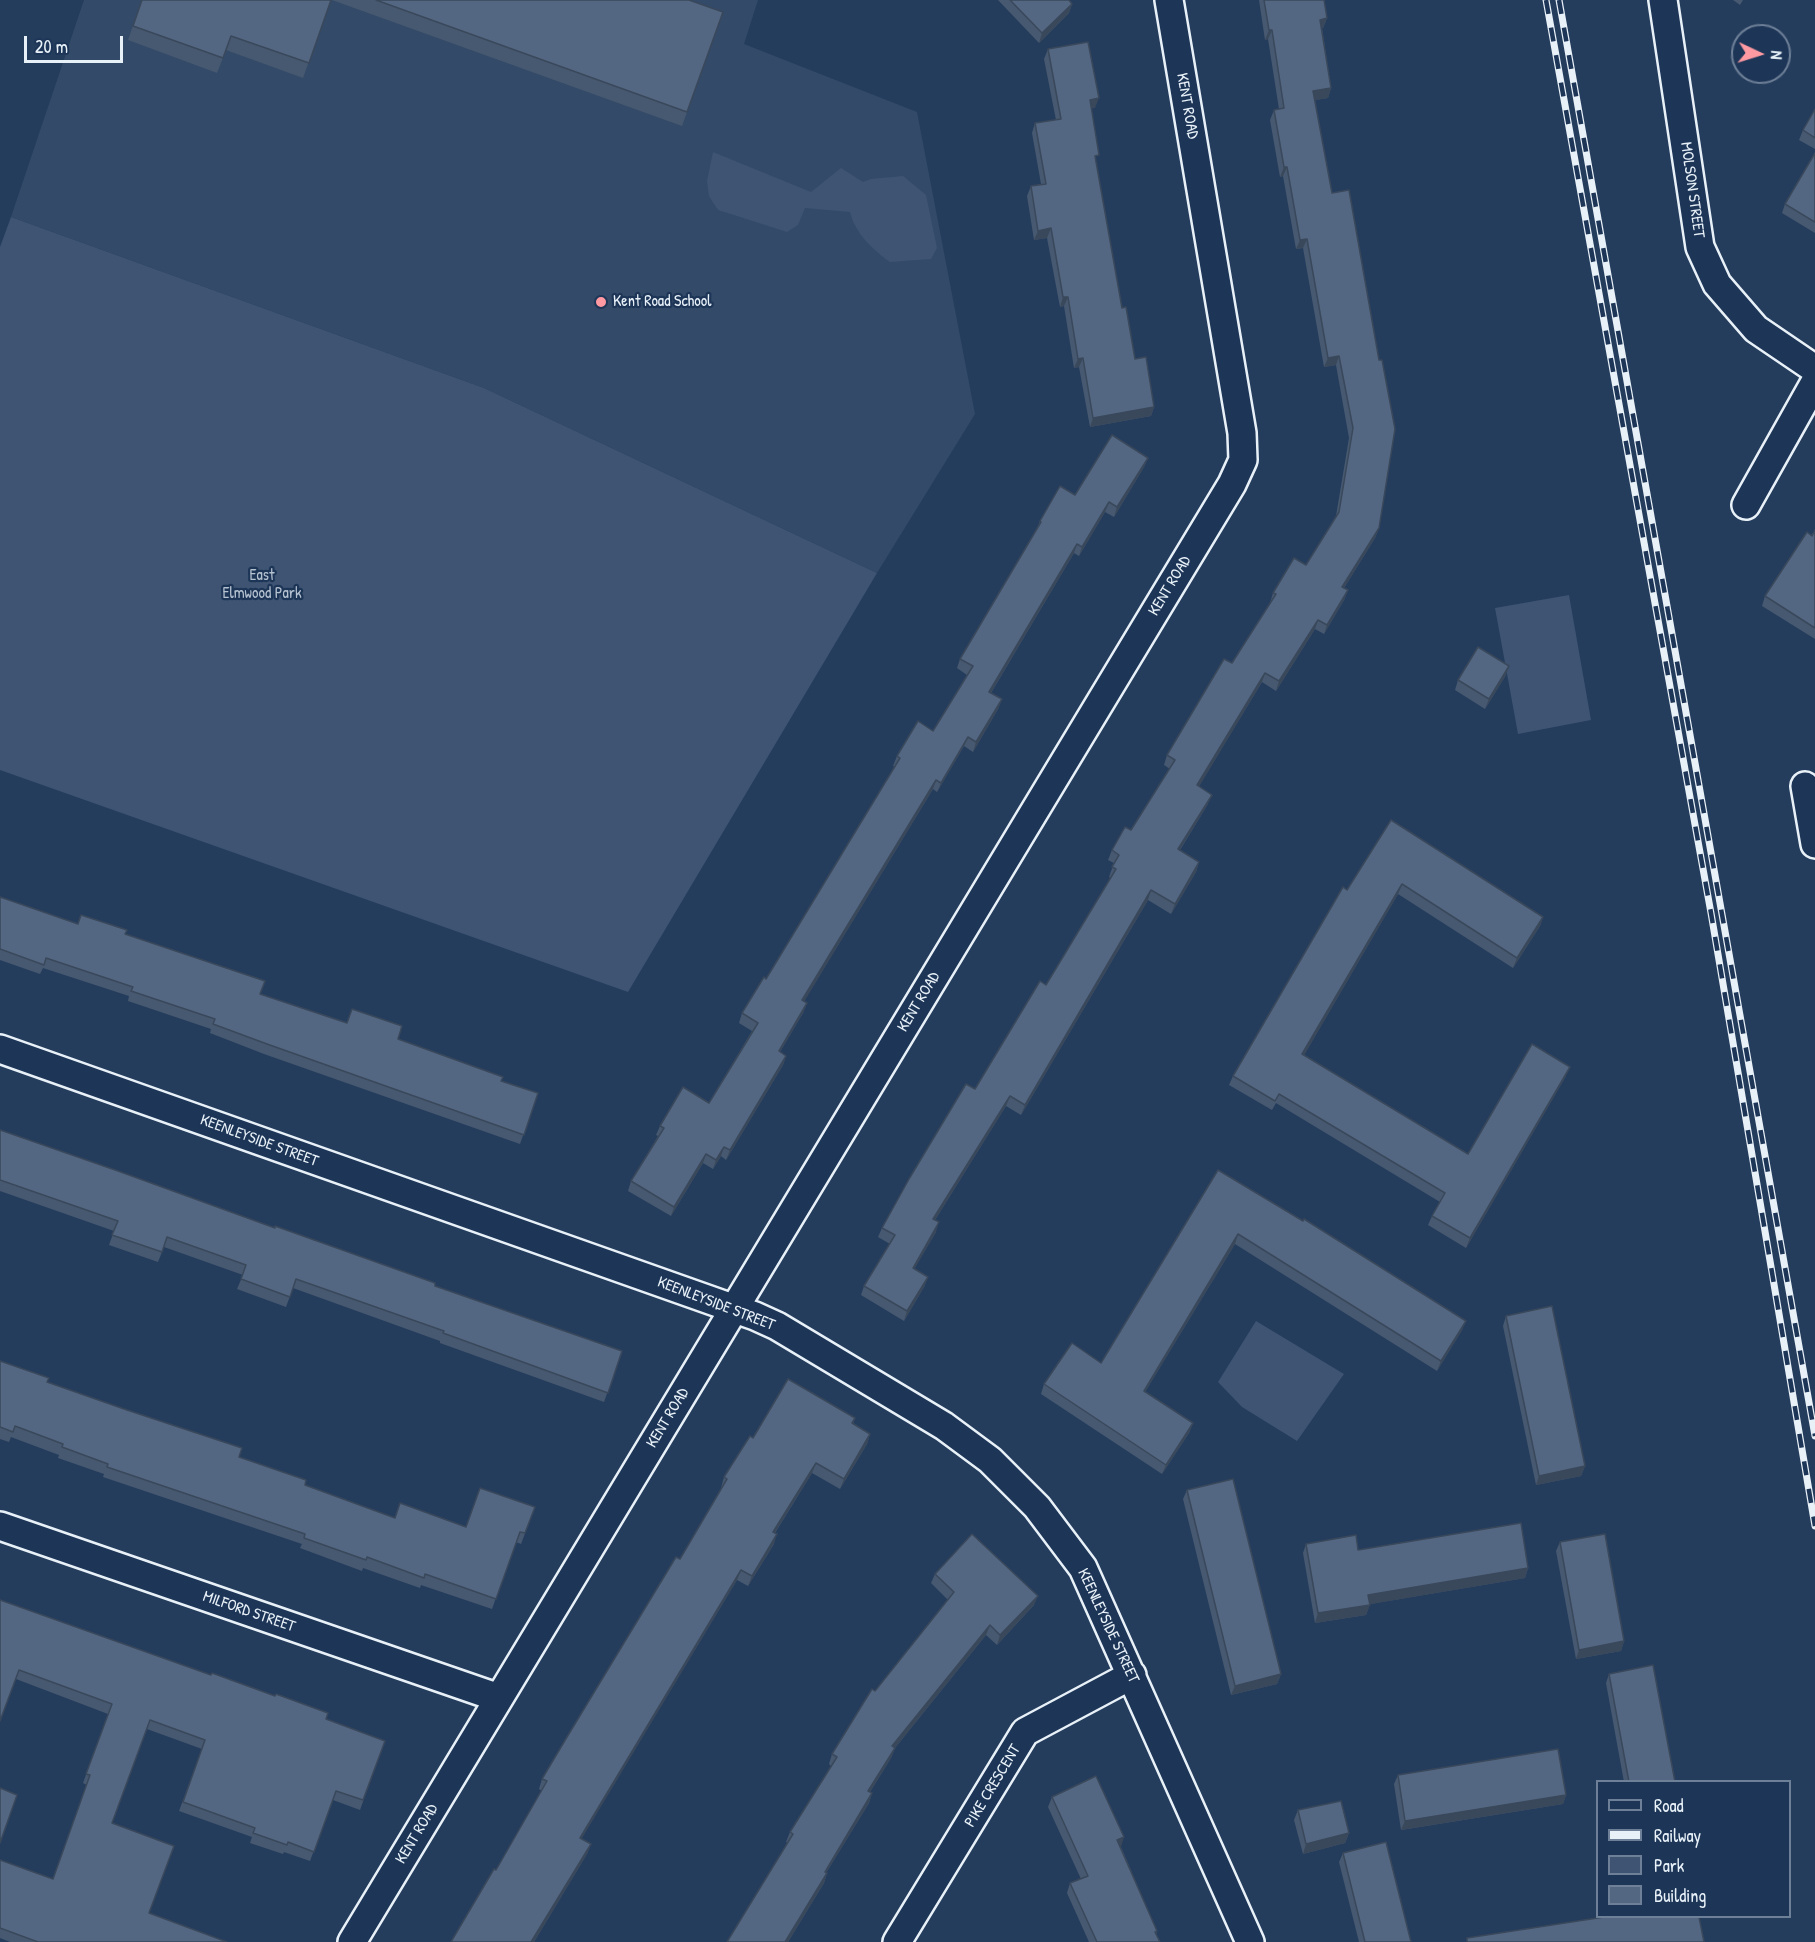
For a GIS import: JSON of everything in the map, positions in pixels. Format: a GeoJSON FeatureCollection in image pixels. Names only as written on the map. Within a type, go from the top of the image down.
{"type":"FeatureCollection","features":[{"type":"Feature","properties":{"kind":"street","name":"KENT ROAD"},"geometry":{"type":"LineString","coordinates":[[352,1942],[1232,484],[1243,459],[1242,434],[1169,0]]}},
{"type":"Feature","properties":{"kind":"street","name":"MOLSON STREET"},"geometry":{"type":"LineString","coordinates":[[1663,0],[1700,247],[1718,284],[1756,329],[1815,369]]}},
{"type":"Feature","properties":{"kind":"street"},"geometry":{"type":"LineString","coordinates":[[1746,505],[1815,382]]}},
{"type":"Feature","properties":{"kind":"street"},"geometry":{"type":"LineString","coordinates":[[1804,786],[1815,844]]}},
{"type":"Feature","properties":{"kind":"street","name":"KEENLEYSIDE STREET"},"geometry":{"type":"LineString","coordinates":[[0,1050],[734,1308],[777,1326],[944,1426],[990,1460],[1037,1507],[1083,1568],[1250,1942]]}},
{"type":"Feature","properties":{"kind":"street","name":"MILFORD STREET"},"geometry":{"type":"LineString","coordinates":[[0,1526],[499,1698]]}},
{"type":"Feature","properties":{"kind":"street","name":"PIKE CRESCENT"},"geometry":{"type":"LineString","coordinates":[[897,1942],[1025,1732],[1132,1675]]}},
{"type":"Feature","properties":{"kind":"shaded area","name":"Kent Road School"},"geometry":{"type":"Polygon","coordinates":[[[84,0],[758,0],[744,44],[917,112],[975,414],[877,573],[484,388],[11,217],[84,0]]]}},
{"type":"Feature","properties":{"kind":"green space"},"geometry":{"type":"Polygon","coordinates":[[[713,152],[811,192],[841,168],[863,182],[903,176],[926,195],[937,248],[931,259],[890,262],[866,240],[852,220],[850,212],[805,208],[798,225],[787,232],[718,210],[709,196],[707,181],[713,152]]]}},
{"type":"Feature","properties":{"kind":"green space","name":"East Elmwood Park"},"geometry":{"type":"Polygon","coordinates":[[[11,217],[484,388],[877,573],[628,992],[0,770],[0,247],[11,217]]]}},
{"type":"Feature","properties":{"kind":"green space"},"geometry":{"type":"Polygon","coordinates":[[[1569,595],[1591,720],[1518,734],[1495,608],[1569,595]]]}},
{"type":"Feature","properties":{"kind":"green space"},"geometry":{"type":"Polygon","coordinates":[[[1256,1321],[1344,1374],[1297,1441],[1242,1407],[1218,1382],[1256,1321]]]}},
{"type":"Feature","properties":{"kind":"building"},"geometry":{"type":"Polygon","coordinates":[[[142,0],[331,0],[309,63],[231,36],[223,58],[133,26],[142,0]]]}},
{"type":"Feature","properties":{"kind":"building"},"geometry":{"type":"Polygon","coordinates":[[[376,0],[689,0],[723,12],[687,112],[376,0]]]}},
{"type":"Feature","properties":{"kind":"building"},"geometry":{"type":"Polygon","coordinates":[[[1010,0],[1069,0],[1072,4],[1042,33],[1010,0]]]}},
{"type":"Feature","properties":{"kind":"building"},"geometry":{"type":"Polygon","coordinates":[[[1264,0],[1324,0],[1327,18],[1320,20],[1331,88],[1313,91],[1332,193],[1349,190],[1379,360],[1382,360],[1395,429],[1379,528],[1342,587],[1348,590],[1327,625],[1318,620],[1279,681],[1265,673],[1197,785],[1212,795],[1178,849],[1199,862],[1175,904],[1151,890],[1025,1105],[1010,1096],[933,1219],[939,1222],[913,1268],[928,1277],[907,1311],[864,1286],[895,1235],[882,1228],[966,1084],[975,1089],[1040,981],[1046,985],[1116,869],[1112,867],[1119,855],[1112,850],[1125,827],[1131,830],[1175,760],[1167,755],[1224,659],[1232,663],[1276,594],[1273,593],[1294,558],[1306,565],[1339,512],[1353,428],[1339,356],[1328,358],[1307,239],[1300,240],[1287,167],[1284,167],[1274,110],[1284,108],[1272,30],[1269,30],[1264,0]]]}},
{"type":"Feature","properties":{"kind":"building"},"geometry":{"type":"Polygon","coordinates":[[[1088,42],[1099,98],[1090,100],[1099,155],[1095,156],[1122,308],[1126,307],[1135,359],[1146,357],[1154,407],[1093,418],[1083,358],[1078,359],[1068,297],[1063,297],[1051,228],[1038,231],[1031,186],[1046,184],[1035,123],[1061,119],[1048,49],[1088,42]]]}},
{"type":"Feature","properties":{"kind":"building"},"geometry":{"type":"Polygon","coordinates":[[[1815,109],[1815,138],[1803,130],[1815,109]]]}},
{"type":"Feature","properties":{"kind":"building"},"geometry":{"type":"Polygon","coordinates":[[[1815,153],[1815,222],[1785,204],[1815,153]]]}},
{"type":"Feature","properties":{"kind":"building"},"geometry":{"type":"Polygon","coordinates":[[[1112,435],[1148,458],[1117,507],[1109,502],[1082,547],[1077,544],[989,692],[1002,699],[976,742],[968,737],[941,783],[936,780],[802,1000],[807,1003],[779,1051],[786,1056],[730,1150],[724,1147],[716,1160],[706,1154],[674,1207],[631,1181],[664,1128],[660,1126],[683,1087],[709,1103],[758,1023],[742,1013],[764,977],[766,979],[900,758],[897,756],[918,721],[933,731],[973,666],[960,659],[1060,486],[1075,495],[1112,435]]]}},
{"type":"Feature","properties":{"kind":"building"},"geometry":{"type":"Polygon","coordinates":[[[1815,530],[1815,628],[1765,596],[1807,532],[1812,536],[1815,530]]]}},
{"type":"Feature","properties":{"kind":"building"},"geometry":{"type":"Polygon","coordinates":[[[1478,647],[1509,666],[1489,699],[1458,680],[1478,647]]]}},
{"type":"Feature","properties":{"kind":"building"},"geometry":{"type":"Polygon","coordinates":[[[1391,820],[1543,917],[1517,958],[1402,884],[1302,1054],[1468,1154],[1532,1044],[1570,1067],[1470,1238],[1432,1216],[1445,1193],[1279,1094],[1275,1101],[1233,1076],[1343,887],[1347,890],[1391,820]]]}},
{"type":"Feature","properties":{"kind":"building"},"geometry":{"type":"Polygon","coordinates":[[[0,897],[78,924],[81,915],[127,930],[125,934],[265,981],[260,994],[347,1023],[352,1009],[402,1026],[398,1039],[503,1077],[501,1081],[538,1093],[524,1135],[213,1024],[215,1019],[131,991],[133,987],[46,958],[44,965],[0,949],[0,897]]]}},
{"type":"Feature","properties":{"kind":"building"},"geometry":{"type":"Polygon","coordinates":[[[0,1130],[622,1351],[608,1393],[443,1333],[444,1331],[296,1279],[290,1297],[241,1279],[246,1265],[167,1237],[162,1252],[112,1235],[118,1221],[0,1180],[0,1130]]]}},
{"type":"Feature","properties":{"kind":"building"},"geometry":{"type":"Polygon","coordinates":[[[1218,1170],[1303,1221],[1304,1219],[1466,1321],[1441,1361],[1238,1234],[1144,1391],[1193,1423],[1166,1465],[1044,1384],[1072,1343],[1101,1363],[1218,1170]]]}},
{"type":"Feature","properties":{"kind":"building"},"geometry":{"type":"Polygon","coordinates":[[[1552,1306],[1585,1466],[1539,1476],[1506,1316],[1552,1306]]]}},
{"type":"Feature","properties":{"kind":"building"},"geometry":{"type":"Polygon","coordinates":[[[0,1361],[49,1378],[47,1382],[242,1448],[239,1457],[306,1480],[305,1485],[395,1518],[400,1503],[466,1527],[480,1488],[535,1507],[525,1533],[520,1532],[496,1599],[425,1574],[424,1578],[367,1557],[366,1560],[304,1538],[305,1534],[107,1467],[108,1464],[15,1426],[13,1432],[0,1427],[0,1361]]]}},
{"type":"Feature","properties":{"kind":"building"},"geometry":{"type":"Polygon","coordinates":[[[788,1379],[855,1418],[852,1423],[870,1434],[844,1479],[816,1463],[773,1532],[777,1534],[752,1576],[741,1570],[580,1838],[591,1844],[531,1942],[451,1942],[547,1781],[542,1779],[567,1737],[676,1557],[680,1559],[727,1479],[724,1477],[750,1436],[753,1438],[788,1379]]]}},
{"type":"Feature","properties":{"kind":"building"},"geometry":{"type":"Polygon","coordinates":[[[1233,1479],[1281,1674],[1235,1686],[1187,1490],[1233,1479]]]}},
{"type":"Feature","properties":{"kind":"building"},"geometry":{"type":"Polygon","coordinates":[[[1521,1523],[1528,1568],[1368,1595],[1370,1605],[1318,1613],[1306,1544],[1356,1535],[1358,1550],[1521,1523]]]}},
{"type":"Feature","properties":{"kind":"building"},"geometry":{"type":"Polygon","coordinates":[[[972,1534],[1038,1596],[1000,1635],[990,1625],[892,1746],[895,1748],[868,1791],[872,1793],[785,1942],[727,1942],[793,1834],[790,1832],[837,1757],[832,1754],[872,1689],[875,1691],[954,1592],[935,1574],[972,1534]]]}},
{"type":"Feature","properties":{"kind":"building"},"geometry":{"type":"Polygon","coordinates":[[[1605,1534],[1624,1641],[1579,1650],[1560,1542],[1605,1534]]]}},
{"type":"Feature","properties":{"kind":"building"},"geometry":{"type":"Polygon","coordinates":[[[0,1600],[211,1675],[212,1673],[328,1713],[326,1719],[385,1741],[363,1800],[336,1791],[314,1852],[288,1842],[287,1845],[253,1833],[255,1828],[183,1802],[205,1740],[150,1720],[112,1823],[174,1846],[149,1913],[227,1942],[38,1942],[0,1928],[0,1860],[53,1879],[90,1775],[86,1774],[112,1704],[19,1670],[0,1721],[0,1600]]]}},
{"type":"Feature","properties":{"kind":"building"},"geometry":{"type":"Polygon","coordinates":[[[1653,1665],[1675,1780],[1629,1780],[1609,1674],[1653,1665]]]}},
{"type":"Feature","properties":{"kind":"building"},"geometry":{"type":"Polygon","coordinates":[[[1558,1749],[1566,1795],[1405,1821],[1398,1775],[1558,1749]]]}},
{"type":"Feature","properties":{"kind":"building"},"geometry":{"type":"Polygon","coordinates":[[[1096,1776],[1124,1837],[1117,1840],[1160,1942],[1097,1942],[1070,1883],[1088,1876],[1052,1797],[1096,1776]]]}},
{"type":"Feature","properties":{"kind":"building"},"geometry":{"type":"Polygon","coordinates":[[[0,1788],[17,1795],[0,1843],[0,1788]]]}},
{"type":"Feature","properties":{"kind":"building"},"geometry":{"type":"Polygon","coordinates":[[[1341,1801],[1349,1833],[1306,1844],[1298,1810],[1341,1801]]]}},
{"type":"Feature","properties":{"kind":"building"},"geometry":{"type":"Polygon","coordinates":[[[1386,1842],[1411,1942],[1365,1942],[1343,1853],[1386,1842]]]}},
{"type":"Feature","properties":{"kind":"building"},"geometry":{"type":"Polygon","coordinates":[[[1597,1918],[1699,1918],[1704,1942],[1467,1942],[1467,1938],[1597,1918]]]}},
{"type":"Feature","properties":{"kind":"railway"},"geometry":{"type":"LineString","coordinates":[[1546,0],[1711,913],[1815,1526]]}},
{"type":"Feature","properties":{"kind":"railway"},"geometry":{"type":"LineString","coordinates":[[1559,0],[1815,1436]]}},
{"type":"Feature","properties":{"kind":"place","name":"Kent Road School"},"geometry":{"type":"Point","coordinates":[601,302]}}]}
